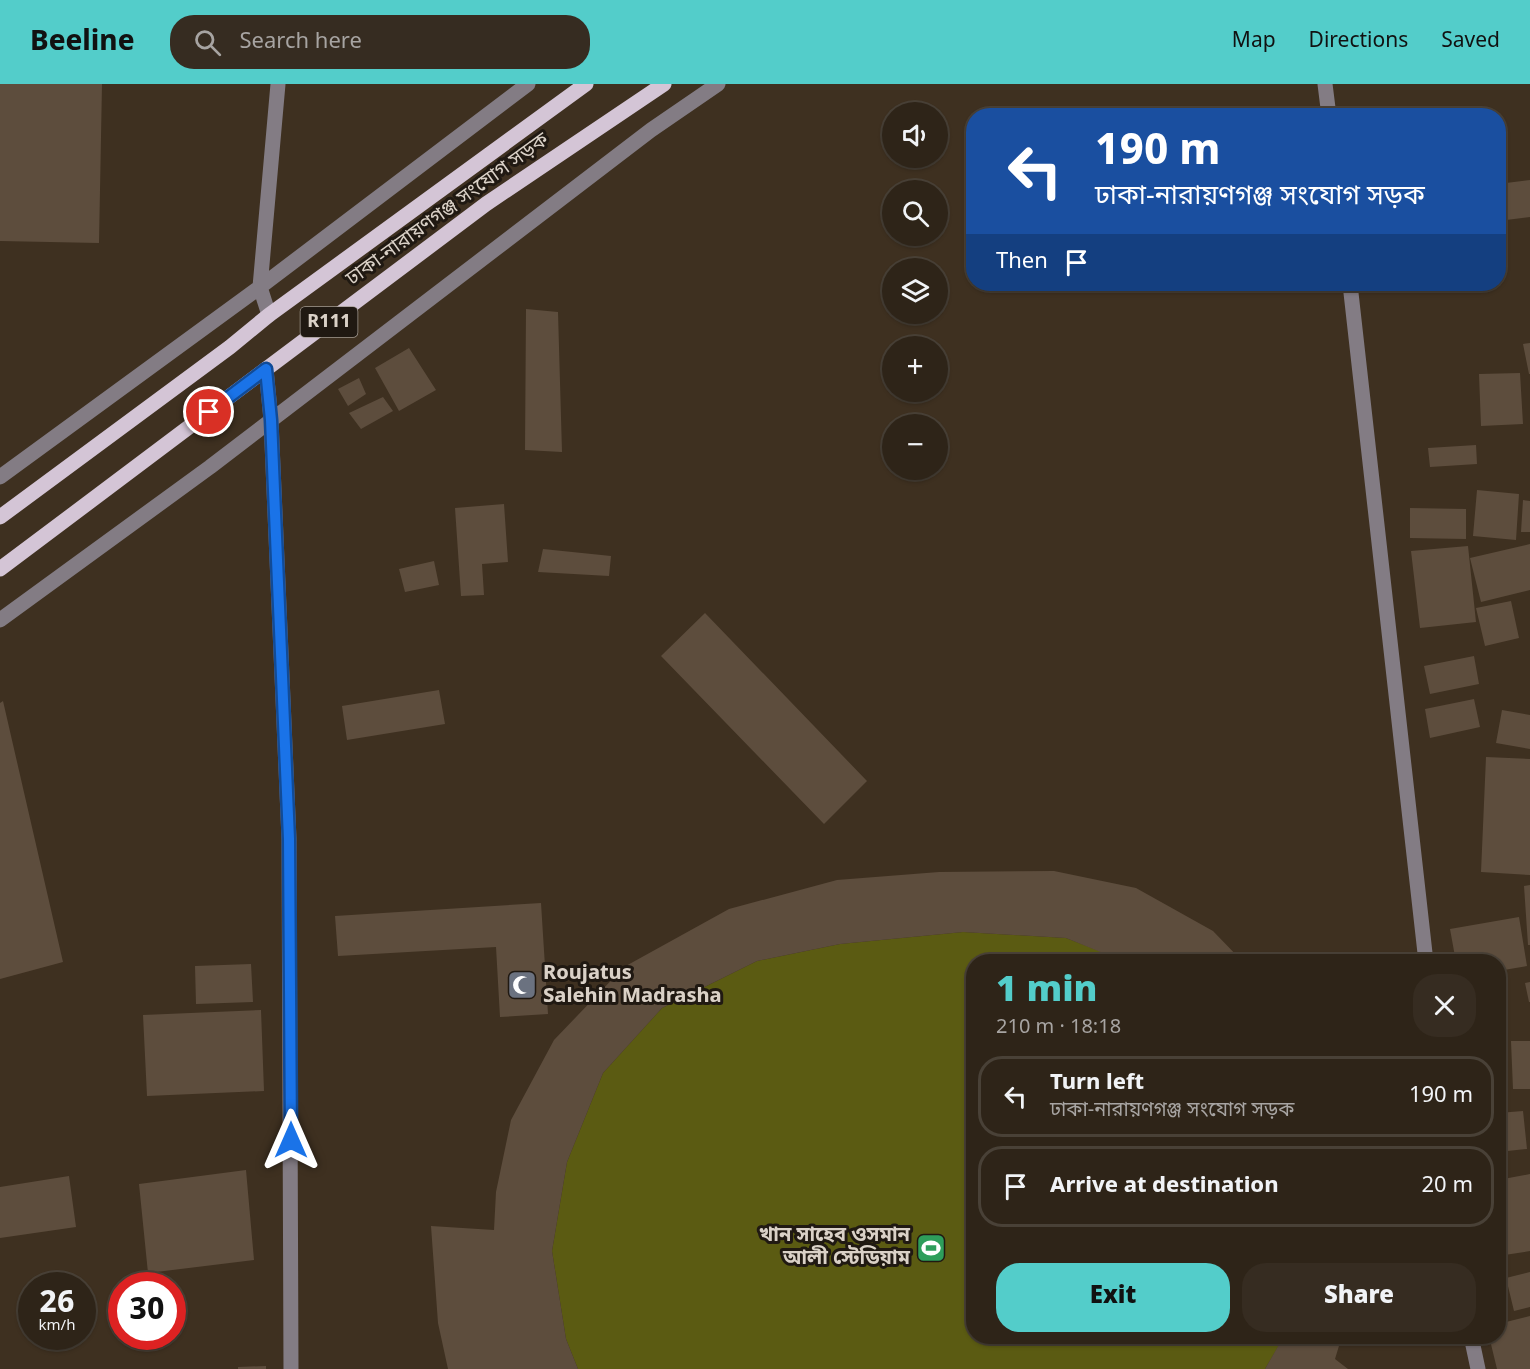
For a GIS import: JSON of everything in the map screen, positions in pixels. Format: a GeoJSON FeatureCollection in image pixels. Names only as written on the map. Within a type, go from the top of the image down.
{"type":"FeatureCollection","features":[{"type":"Feature","properties":{"kind":"main road","name":"ঢাকা-নারায়ণগঞ্জ সংযোগ সড়ক"},"geometry":{"type":"LineString","coordinates":[[0,517],[230,347],[269,315],[586,84]]}},
{"type":"Feature","properties":{"kind":"main road","name":"ঢাকা-নারায়ণগঞ্জ সংযোগ সড়ক"},"geometry":{"type":"LineString","coordinates":[[0,569],[486,204],[664,84]]}},
{"type":"Feature","properties":{"kind":"street"},"geometry":{"type":"LineString","coordinates":[[269,315],[261,287],[278,84]]}},
{"type":"Feature","properties":{"kind":"street"},"geometry":{"type":"LineString","coordinates":[[0,477],[261,287],[528,84]]}},
{"type":"Feature","properties":{"kind":"street"},"geometry":{"type":"LineString","coordinates":[[0,620],[271,420],[651,130],[718,84]]}},
{"type":"Feature","properties":{"kind":"street"},"geometry":{"type":"LineString","coordinates":[[1324,84],[1328,108]]}},
{"type":"Feature","properties":{"kind":"street"},"geometry":{"type":"LineString","coordinates":[[1351,291],[1425,954]]}},
{"type":"Feature","properties":{"kind":"street"},"geometry":{"type":"LineString","coordinates":[[266,369],[271,420],[289,839],[291,1369]]}},
{"type":"Feature","properties":{"kind":"street"},"geometry":{"type":"LineString","coordinates":[[1473,1344],[1478,1369]]}},
{"type":"Feature","properties":{"kind":"shaded area"},"geometry":{"type":"Polygon","coordinates":[[[963,932],[1066,938],[1107,954],[966,954],[966,1344],[1280,1344],[1265,1369],[578,1369],[566,1339],[552,1251],[567,1162],[603,1073],[662,1008],[757,961],[840,944],[963,932]]]}},
{"type":"Feature","properties":{"kind":"building"},"geometry":{"type":"Polygon","coordinates":[[[0,84],[102,84],[99,243],[0,241],[0,84]]]}},
{"type":"Feature","properties":{"kind":"building"},"geometry":{"type":"Polygon","coordinates":[[[1530,180],[1530,217],[1506,220],[1506,183],[1530,180]]]}},
{"type":"Feature","properties":{"kind":"building"},"geometry":{"type":"Polygon","coordinates":[[[526,309],[558,312],[562,452],[525,450],[526,309]]]}},
{"type":"Feature","properties":{"kind":"building"},"geometry":{"type":"Polygon","coordinates":[[[1530,343],[1530,374],[1529,374],[1523,344],[1530,343]]]}},
{"type":"Feature","properties":{"kind":"building"},"geometry":{"type":"Polygon","coordinates":[[[409,348],[436,390],[399,411],[375,368],[409,348]]]}},
{"type":"Feature","properties":{"kind":"building"},"geometry":{"type":"Polygon","coordinates":[[[1520,373],[1523,424],[1481,426],[1479,374],[1520,373]]]}},
{"type":"Feature","properties":{"kind":"building"},"geometry":{"type":"Polygon","coordinates":[[[359,378],[366,394],[348,406],[338,389],[359,378]]]}},
{"type":"Feature","properties":{"kind":"building"},"geometry":{"type":"Polygon","coordinates":[[[383,397],[393,411],[361,429],[349,413],[383,397]]]}},
{"type":"Feature","properties":{"kind":"building"},"geometry":{"type":"Polygon","coordinates":[[[1476,445],[1477,464],[1430,467],[1428,448],[1476,445]]]}},
{"type":"Feature","properties":{"kind":"building"},"geometry":{"type":"Polygon","coordinates":[[[1477,490],[1519,494],[1516,540],[1473,536],[1477,490]]]}},
{"type":"Feature","properties":{"kind":"building"},"geometry":{"type":"Polygon","coordinates":[[[1523,500],[1530,501],[1530,532],[1521,532],[1523,500]]]}},
{"type":"Feature","properties":{"kind":"building"},"geometry":{"type":"Polygon","coordinates":[[[504,504],[508,562],[482,564],[484,595],[461,596],[455,508],[504,504]]]}},
{"type":"Feature","properties":{"kind":"building"},"geometry":{"type":"Polygon","coordinates":[[[1410,508],[1466,509],[1466,539],[1410,538],[1410,508]]]}},
{"type":"Feature","properties":{"kind":"building"},"geometry":{"type":"Polygon","coordinates":[[[1530,544],[1530,590],[1481,602],[1470,558],[1530,544]]]}},
{"type":"Feature","properties":{"kind":"building"},"geometry":{"type":"Polygon","coordinates":[[[1468,546],[1476,622],[1420,628],[1411,551],[1468,546]]]}},
{"type":"Feature","properties":{"kind":"building"},"geometry":{"type":"Polygon","coordinates":[[[543,549],[611,556],[609,576],[538,572],[543,549]]]}},
{"type":"Feature","properties":{"kind":"building"},"geometry":{"type":"Polygon","coordinates":[[[434,561],[439,585],[405,592],[399,569],[434,561]]]}},
{"type":"Feature","properties":{"kind":"building"},"geometry":{"type":"Polygon","coordinates":[[[1511,601],[1519,638],[1485,646],[1476,608],[1511,601]]]}},
{"type":"Feature","properties":{"kind":"building"},"geometry":{"type":"Polygon","coordinates":[[[705,613],[867,781],[824,824],[661,656],[705,613]]]}},
{"type":"Feature","properties":{"kind":"building"},"geometry":{"type":"Polygon","coordinates":[[[1474,656],[1479,684],[1430,694],[1424,666],[1474,656]]]}},
{"type":"Feature","properties":{"kind":"building"},"geometry":{"type":"Polygon","coordinates":[[[439,690],[445,724],[347,740],[342,706],[439,690]]]}},
{"type":"Feature","properties":{"kind":"building"},"geometry":{"type":"Polygon","coordinates":[[[1474,699],[1480,727],[1430,738],[1425,709],[1474,699]]]}},
{"type":"Feature","properties":{"kind":"building"},"geometry":{"type":"Polygon","coordinates":[[[3,701],[63,962],[0,979],[0,703],[3,701]]]}},
{"type":"Feature","properties":{"kind":"building"},"geometry":{"type":"Polygon","coordinates":[[[1502,710],[1530,715],[1530,749],[1496,743],[1502,710]]]}},
{"type":"Feature","properties":{"kind":"building"},"geometry":{"type":"Polygon","coordinates":[[[1486,757],[1530,759],[1530,875],[1481,872],[1486,757]]]}},
{"type":"Feature","properties":{"kind":"building"},"geometry":{"type":"Polygon","coordinates":[[[1054,871],[1136,888],[1213,931],[1235,954],[1105,954],[1066,938],[963,932],[840,944],[757,961],[662,1008],[603,1073],[567,1162],[552,1251],[566,1339],[578,1369],[448,1369],[438,1323],[431,1226],[494,1230],[496,1192],[511,1120],[554,1040],[624,967],[729,909],[837,880],[939,872],[1054,871]]]}},
{"type":"Feature","properties":{"kind":"building"},"geometry":{"type":"Polygon","coordinates":[[[1530,885],[1530,945],[1528,945],[1524,886],[1530,885]]]}},
{"type":"Feature","properties":{"kind":"building","name":"Roujatus Salehin Madrasha"},"geometry":{"type":"Polygon","coordinates":[[[541,903],[548,1014],[500,1017],[496,947],[338,956],[335,916],[541,903]]]}},
{"type":"Feature","properties":{"kind":"building"},"geometry":{"type":"Polygon","coordinates":[[[1519,917],[1527,966],[1506,970],[1506,954],[1455,954],[1450,929],[1519,917]]]}},
{"type":"Feature","properties":{"kind":"building"},"geometry":{"type":"Polygon","coordinates":[[[251,964],[253,1002],[196,1004],[195,966],[251,964]]]}},
{"type":"Feature","properties":{"kind":"building"},"geometry":{"type":"Polygon","coordinates":[[[1530,982],[1530,1002],[1529,1002],[1525,983],[1530,982]]]}},
{"type":"Feature","properties":{"kind":"building"},"geometry":{"type":"Polygon","coordinates":[[[261,1010],[264,1091],[147,1096],[143,1015],[261,1010]]]}},
{"type":"Feature","properties":{"kind":"building"},"geometry":{"type":"Polygon","coordinates":[[[1506,1039],[1507,1039],[1506,1107],[1506,1039]]]}},
{"type":"Feature","properties":{"kind":"building"},"geometry":{"type":"Polygon","coordinates":[[[1511,1041],[1530,1041],[1530,1089],[1513,1089],[1511,1041]]]}},
{"type":"Feature","properties":{"kind":"building"},"geometry":{"type":"Polygon","coordinates":[[[1523,1111],[1527,1149],[1506,1151],[1506,1112],[1523,1111]]]}},
{"type":"Feature","properties":{"kind":"building"},"geometry":{"type":"Polygon","coordinates":[[[246,1170],[254,1260],[148,1272],[139,1184],[246,1170]]]}},
{"type":"Feature","properties":{"kind":"building"},"geometry":{"type":"Polygon","coordinates":[[[1530,1174],[1530,1251],[1506,1255],[1506,1178],[1530,1174]]]}},
{"type":"Feature","properties":{"kind":"building"},"geometry":{"type":"Polygon","coordinates":[[[69,1176],[76,1227],[0,1238],[0,1187],[69,1176]]]}},
{"type":"Feature","properties":{"kind":"building"},"geometry":{"type":"Polygon","coordinates":[[[1530,1272],[1530,1307],[1514,1311],[1506,1278],[1530,1272]]]}},
{"type":"Feature","properties":{"kind":"building"},"geometry":{"type":"Polygon","coordinates":[[[1530,1316],[1530,1369],[1497,1369],[1491,1344],[1506,1344],[1506,1322],[1530,1316]]]}},
{"type":"Feature","properties":{"kind":"building"},"geometry":{"type":"Polygon","coordinates":[[[1279,1344],[1340,1344],[1335,1359],[1348,1369],[1265,1369],[1279,1344]]]}},
{"type":"Feature","properties":{"kind":"building"},"geometry":{"type":"Polygon","coordinates":[[[266,1366],[266,1369],[238,1369],[238,1367],[266,1366]]]}},
{"type":"Feature","properties":{"kind":"place","name":"Roujatus Salehin Madrasha"},"geometry":{"type":"Point","coordinates":[522,985]}},
{"type":"Feature","properties":{"kind":"place","name":"খান সাহেব ওসমান আলী স্টেডিয়াম"},"geometry":{"type":"Point","coordinates":[931,1248]}},
{"type":"Feature","properties":{"kind":"route"},"geometry":{"type":"LineString","coordinates":[[209,412],[266,369],[271,420],[289,839],[291,1140]]}}]}
